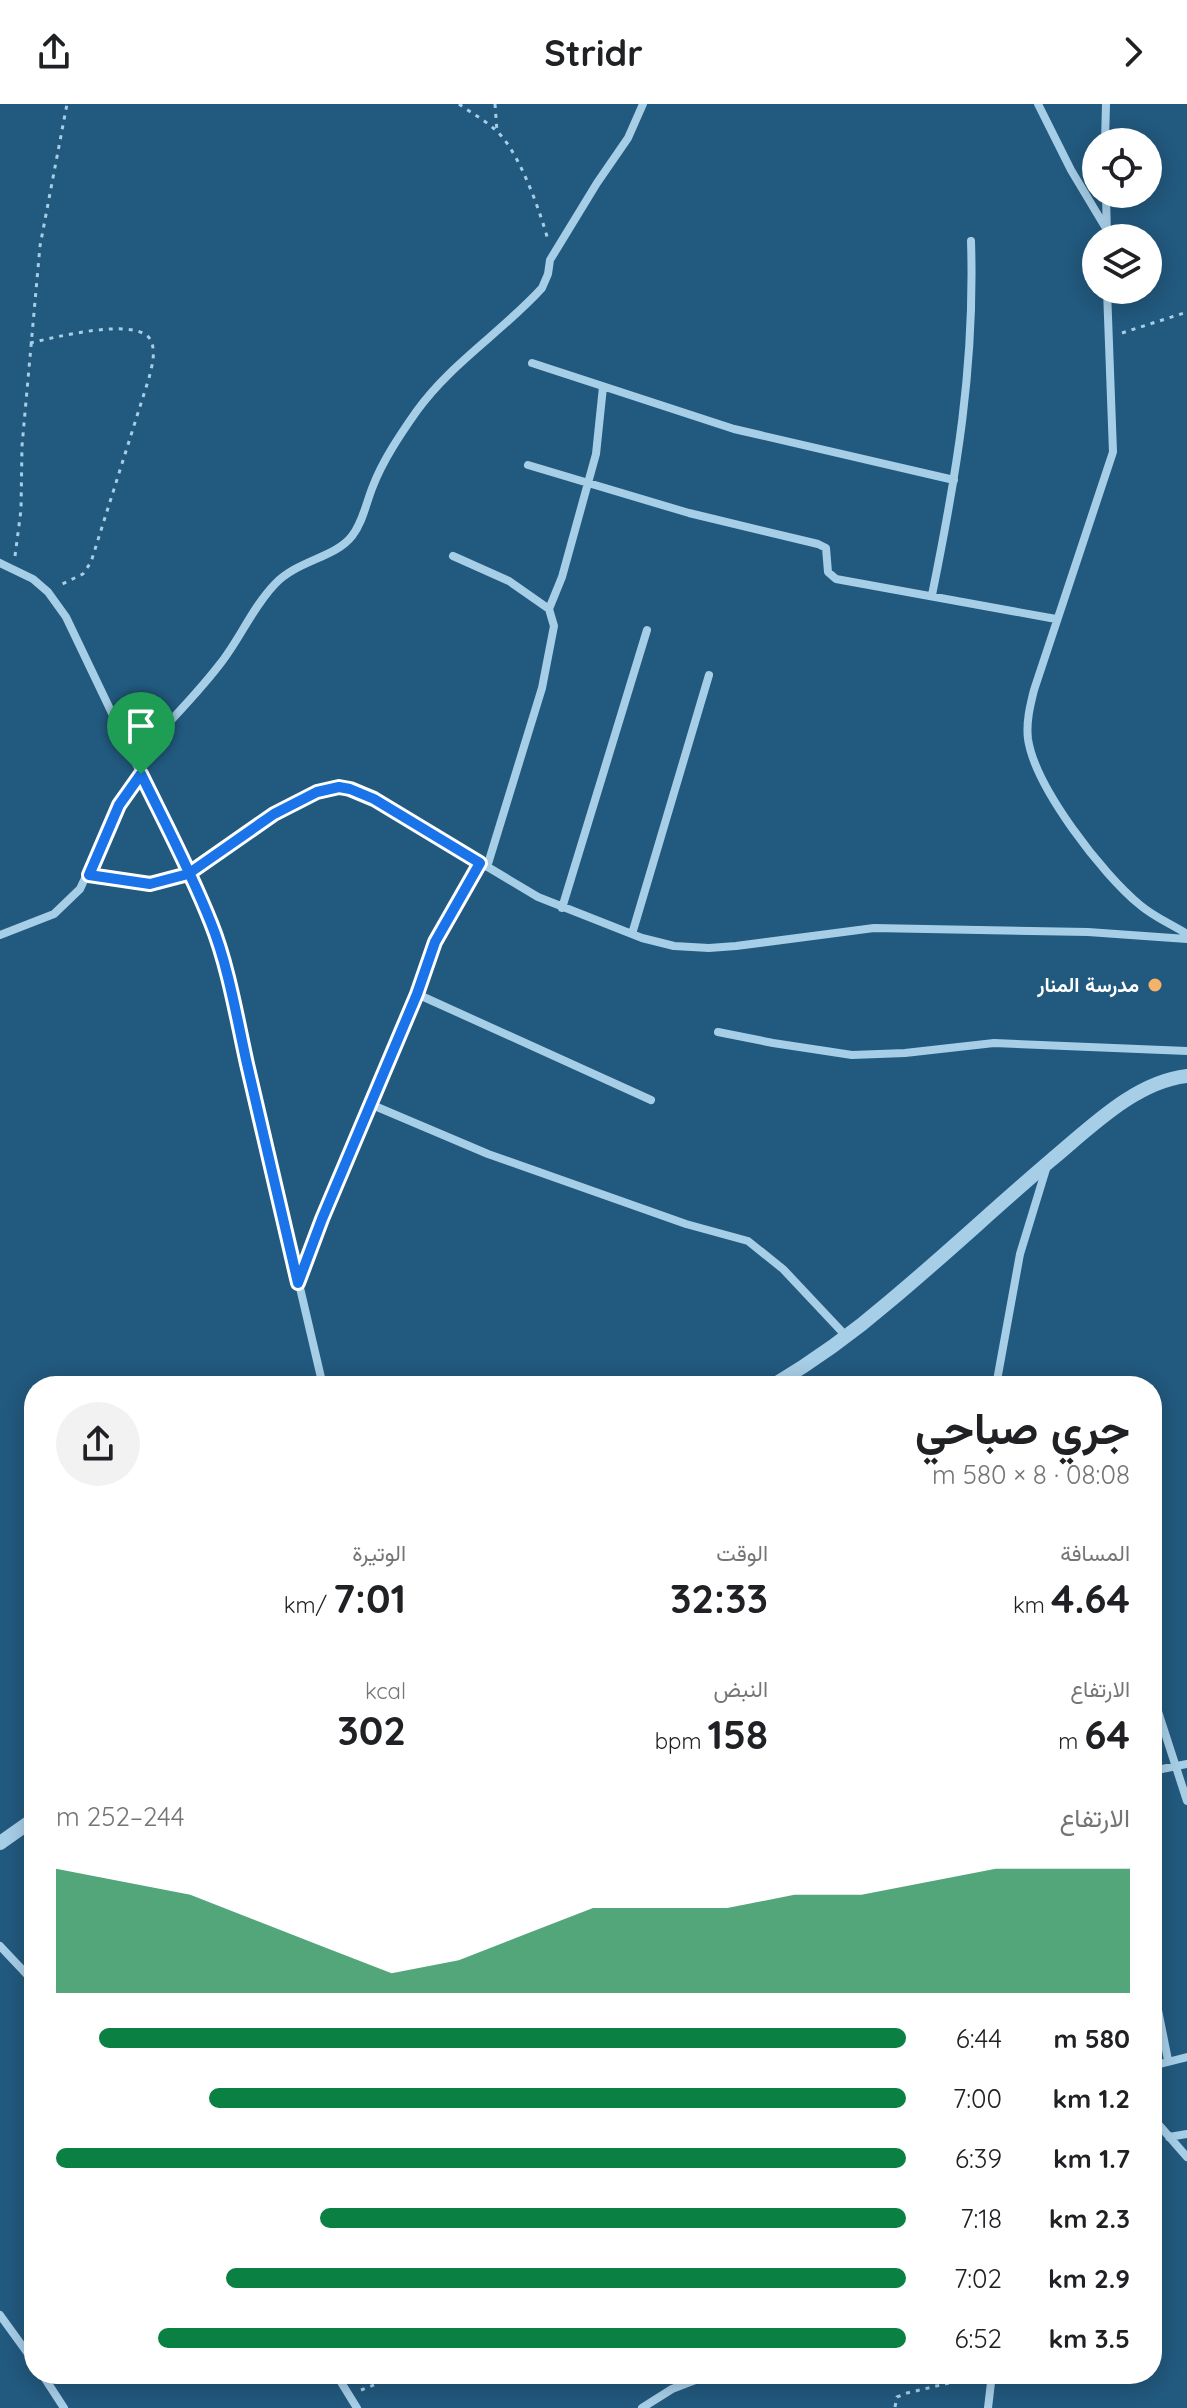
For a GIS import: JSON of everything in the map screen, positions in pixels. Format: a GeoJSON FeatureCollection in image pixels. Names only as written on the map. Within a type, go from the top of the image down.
{"type":"FeatureCollection","features":[{"type":"Feature","properties":{"kind":"street"},"geometry":{"type":"LineString","coordinates":[[134,760],[220,665],[273,585],[287,572],[343,546],[353,535],[361,523],[379,472],[414,415],[443,378],[542,288],[550,260],[628,138],[643,104]]}},
{"type":"Feature","properties":{"kind":"street"},"geometry":{"type":"LineString","coordinates":[[1038,104],[1101,224]]}},
{"type":"Feature","properties":{"kind":"street"},"geometry":{"type":"LineString","coordinates":[[1105,128],[1106,104]]}},
{"type":"Feature","properties":{"kind":"street"},"geometry":{"type":"LineString","coordinates":[[932,595],[962,436],[971,335],[971,241]]}},
{"type":"Feature","properties":{"kind":"street"},"geometry":{"type":"LineString","coordinates":[[1108,304],[1113,452],[1056,619],[1028,718],[1028,738],[1034,760],[1062,812],[1118,885],[1156,917],[1187,936]]}},
{"type":"Feature","properties":{"kind":"street"},"geometry":{"type":"LineString","coordinates":[[532,363],[734,429],[954,480]]}},
{"type":"Feature","properties":{"kind":"street"},"geometry":{"type":"LineString","coordinates":[[549,609],[562,577],[596,454],[603,387]]}},
{"type":"Feature","properties":{"kind":"street"},"geometry":{"type":"LineString","coordinates":[[528,465],[689,513],[818,544],[827,550],[827,568],[831,577],[1056,619]]}},
{"type":"Feature","properties":{"kind":"street"},"geometry":{"type":"LineString","coordinates":[[298,1283],[417,994],[435,942],[484,865],[542,688],[554,634],[549,609],[509,581],[453,556]]}},
{"type":"Feature","properties":{"kind":"street"},"geometry":{"type":"LineString","coordinates":[[0,563],[33,579],[48,592],[66,617],[212,925],[321,1376]]}},
{"type":"Feature","properties":{"kind":"street"},"geometry":{"type":"LineString","coordinates":[[562,908],[647,630]]}},
{"type":"Feature","properties":{"kind":"street"},"geometry":{"type":"LineString","coordinates":[[632,934],[709,675]]}},
{"type":"Feature","properties":{"kind":"street"},"geometry":{"type":"LineString","coordinates":[[0,935],[54,914],[80,889],[119,805],[141,774]]}},
{"type":"Feature","properties":{"kind":"street"},"geometry":{"type":"LineString","coordinates":[[89,875],[150,884],[188,874],[274,814],[317,792],[339,787],[374,799],[562,908],[674,946],[709,948],[874,928],[1187,936]]}},
{"type":"Feature","properties":{"kind":"street"},"geometry":{"type":"LineString","coordinates":[[417,994],[651,1100]]}},
{"type":"Feature","properties":{"kind":"street"},"geometry":{"type":"LineString","coordinates":[[718,1032],[785,1046],[852,1055],[905,1053],[994,1043],[1187,1051]]}},
{"type":"Feature","properties":{"kind":"street"},"geometry":{"type":"LineString","coordinates":[[788,1376],[819,1357],[890,1301],[1088,1130],[1145,1089],[1162,1081],[1187,1076]]}},
{"type":"Feature","properties":{"kind":"street"},"geometry":{"type":"LineString","coordinates":[[370,1104],[488,1154],[686,1224],[748,1241],[783,1269],[846,1336]]}},
{"type":"Feature","properties":{"kind":"street"},"geometry":{"type":"LineString","coordinates":[[998,1376],[1020,1254],[1048,1163]]}},
{"type":"Feature","properties":{"kind":"street"},"geometry":{"type":"LineString","coordinates":[[1162,1722],[1187,1801]]}},
{"type":"Feature","properties":{"kind":"street"},"geometry":{"type":"LineString","coordinates":[[1162,1769],[1187,1764]]}},
{"type":"Feature","properties":{"kind":"street"},"geometry":{"type":"LineString","coordinates":[[0,1843],[24,1826]]}},
{"type":"Feature","properties":{"kind":"street"},"geometry":{"type":"LineString","coordinates":[[0,1946],[24,1971]]}},
{"type":"Feature","properties":{"kind":"street"},"geometry":{"type":"LineString","coordinates":[[1162,2030],[1168,2060]]}},
{"type":"Feature","properties":{"kind":"street"},"geometry":{"type":"LineString","coordinates":[[1162,2062],[1187,2057]]}},
{"type":"Feature","properties":{"kind":"street"},"geometry":{"type":"LineString","coordinates":[[1162,2129],[1187,2157]]}},
{"type":"Feature","properties":{"kind":"street"},"geometry":{"type":"LineString","coordinates":[[1169,2137],[1187,2134]]}},
{"type":"Feature","properties":{"kind":"street"},"geometry":{"type":"LineString","coordinates":[[0,2315],[24,2348]]}},
{"type":"Feature","properties":{"kind":"street"},"geometry":{"type":"LineString","coordinates":[[48,2384],[64,2408]]}},
{"type":"Feature","properties":{"kind":"street"},"geometry":{"type":"LineString","coordinates":[[343,2384],[357,2408]]}},
{"type":"Feature","properties":{"kind":"street"},"geometry":{"type":"LineString","coordinates":[[642,2408],[685,2384]]}},
{"type":"Feature","properties":{"kind":"street"},"geometry":{"type":"LineString","coordinates":[[988,2408],[989,2384]]}},
{"type":"Feature","properties":{"kind":"path"},"geometry":{"type":"LineString","coordinates":[[13,568],[21,510],[29,343],[40,246],[67,104]]}},
{"type":"Feature","properties":{"kind":"path"},"geometry":{"type":"LineString","coordinates":[[459,104],[497,132],[508,146],[529,186],[543,223],[550,260]]}},
{"type":"Feature","properties":{"kind":"path"},"geometry":{"type":"LineString","coordinates":[[495,104],[497,132]]}},
{"type":"Feature","properties":{"kind":"path"},"geometry":{"type":"LineString","coordinates":[[1109,337],[1187,312]]}},
{"type":"Feature","properties":{"kind":"path"},"geometry":{"type":"LineString","coordinates":[[29,343],[95,330],[128,328],[147,335],[152,342],[154,358],[91,562],[83,574],[48,592]]}},
{"type":"Feature","properties":{"kind":"path"},"geometry":{"type":"LineString","coordinates":[[350,2395],[377,2384]]}},
{"type":"Feature","properties":{"kind":"path"},"geometry":{"type":"LineString","coordinates":[[895,2407],[897,2397],[937,2384]]}},
{"type":"Feature","properties":{"kind":"place","name":"مدرسة المنار"},"geometry":{"type":"Point","coordinates":[1155,985]}},
{"type":"Feature","properties":{"kind":"route"},"geometry":{"type":"LineString","coordinates":[[141,774],[119,805],[89,875],[150,884],[188,874],[258,823],[317,792],[339,787],[374,799],[480,863],[429,955],[417,994],[298,1283],[212,925],[202,902],[188,874],[141,774]]}}]}
